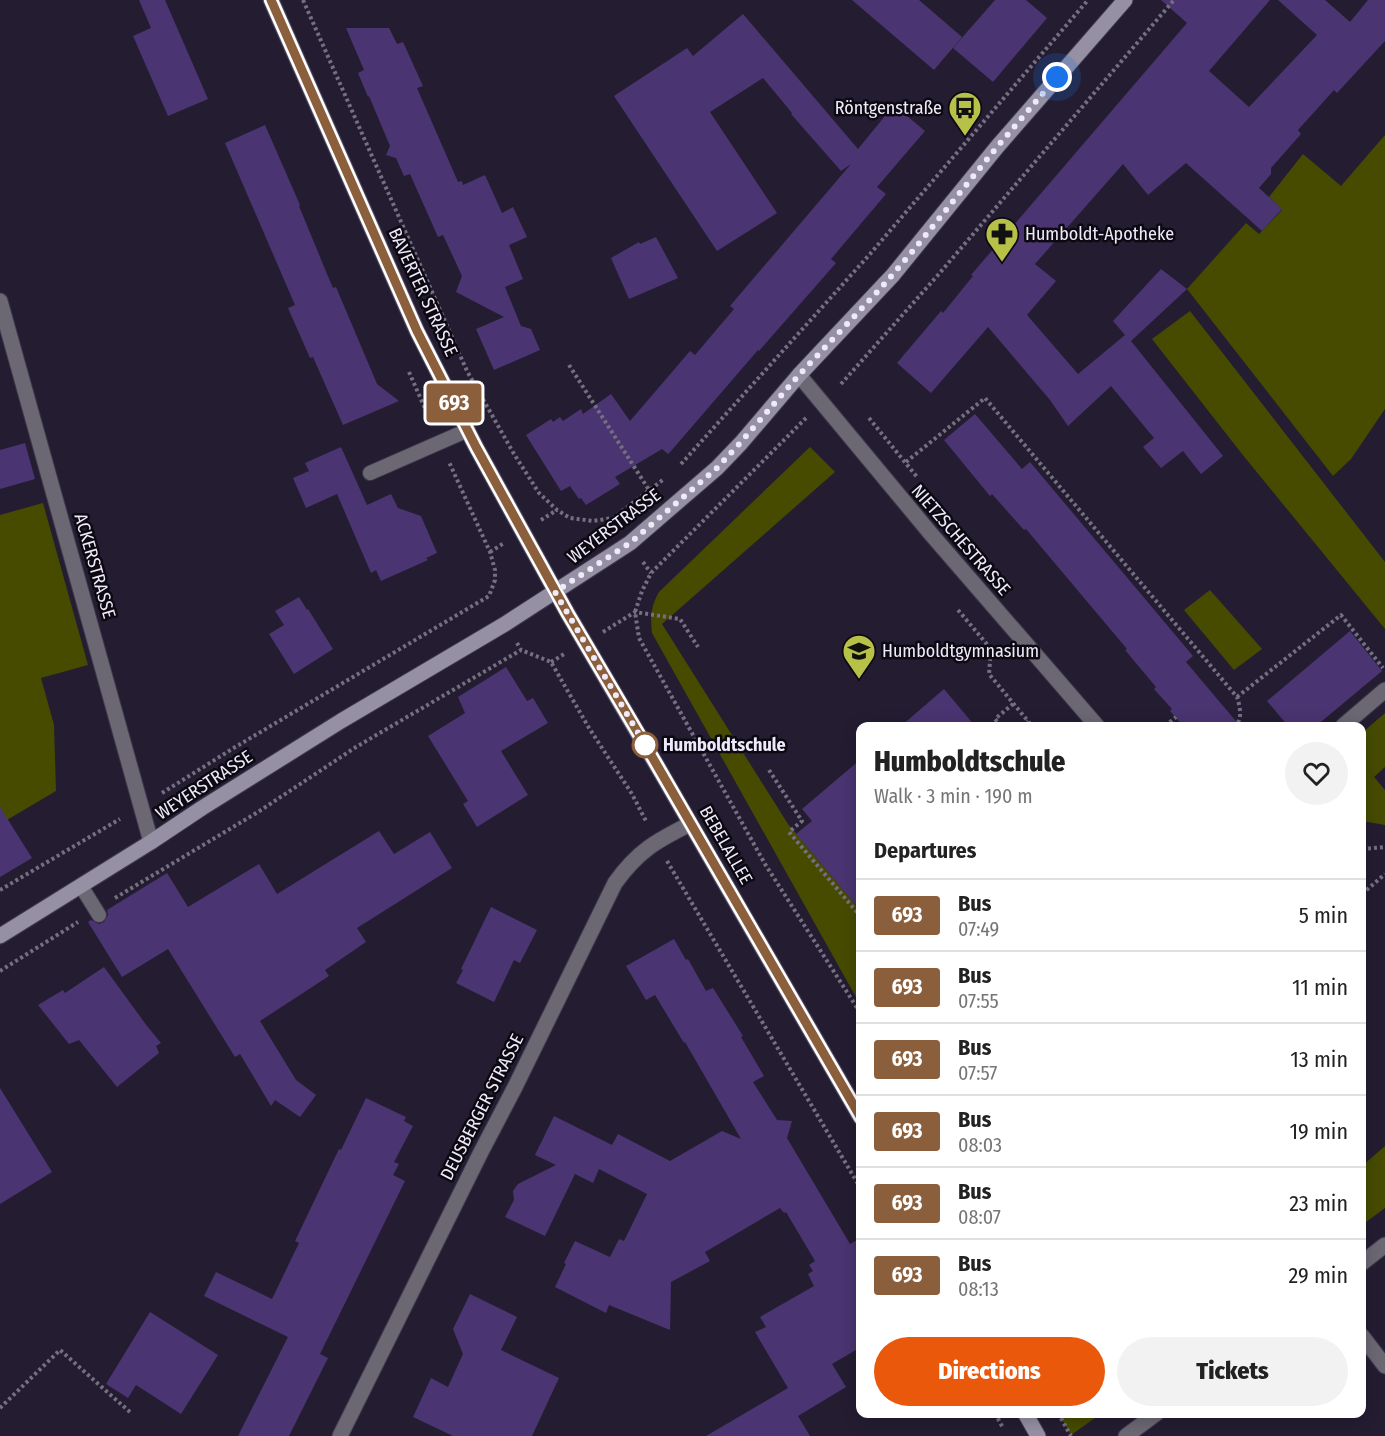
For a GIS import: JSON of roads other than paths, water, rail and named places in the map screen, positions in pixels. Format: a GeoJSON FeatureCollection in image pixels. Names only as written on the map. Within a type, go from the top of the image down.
{"type":"FeatureCollection","features":[{"type":"Feature","properties":{"kind":"main road","name":"BAVERTER STRASSE"},"geometry":{"type":"LineString","coordinates":[[271,0],[417,331],[555,592]]}},
{"type":"Feature","properties":{"kind":"main road","name":"WEYERSTRASSE"},"geometry":{"type":"LineString","coordinates":[[0,936],[341,721],[555,592],[630,543],[717,468],[741,442],[799,375],[887,281],[997,147],[1125,0]]}},
{"type":"Feature","properties":{"kind":"main road","name":"BEBELALLEE"},"geometry":{"type":"LineString","coordinates":[[555,592],[856,1109]]}},
{"type":"Feature","properties":{"kind":"main road"},"geometry":{"type":"LineString","coordinates":[[1028,1418],[1038,1436]]}},
{"type":"Feature","properties":{"kind":"street","name":"ACKERSTRASSE"},"geometry":{"type":"LineString","coordinates":[[0,301],[152,842]]}},
{"type":"Feature","properties":{"kind":"street","name":"NIETZSCHESTRASSE"},"geometry":{"type":"LineString","coordinates":[[799,375],[931,534],[1094,722]]}},
{"type":"Feature","properties":{"kind":"street"},"geometry":{"type":"LineString","coordinates":[[1348,722],[1385,690]]}},
{"type":"Feature","properties":{"kind":"street","name":"DEUSBERGER STRASSE"},"geometry":{"type":"LineString","coordinates":[[340,1436],[615,883],[628,865],[656,842],[690,824]]}},
{"type":"Feature","properties":{"kind":"street"},"geometry":{"type":"LineString","coordinates":[[1366,1260],[1385,1245]]}},
{"type":"Feature","properties":{"kind":"street"},"geometry":{"type":"LineString","coordinates":[[1366,1341],[1385,1366]]}},
{"type":"Feature","properties":{"kind":"street"},"geometry":{"type":"LineString","coordinates":[[1126,1436],[1150,1418]]}},
{"type":"Feature","properties":{"kind":"lane"},"geometry":{"type":"LineString","coordinates":[[370,473],[468,430]]}},
{"type":"Feature","properties":{"kind":"lane"},"geometry":{"type":"LineString","coordinates":[[81,886],[97,913]]}},
{"type":"Feature","properties":{"kind":"place","name":"Röntgenstraße"},"geometry":{"type":"Point","coordinates":[965,137]}},
{"type":"Feature","properties":{"kind":"place","name":"Humboldt-Apotheke"},"geometry":{"type":"Point","coordinates":[1002,263]}},
{"type":"Feature","properties":{"kind":"place","name":"Humboldtgymnasium"},"geometry":{"type":"Point","coordinates":[859,680]}},
{"type":"Feature","properties":{"kind":"place","name":"Humboldtschule"},"geometry":{"type":"Point","coordinates":[645,745]}}]}
